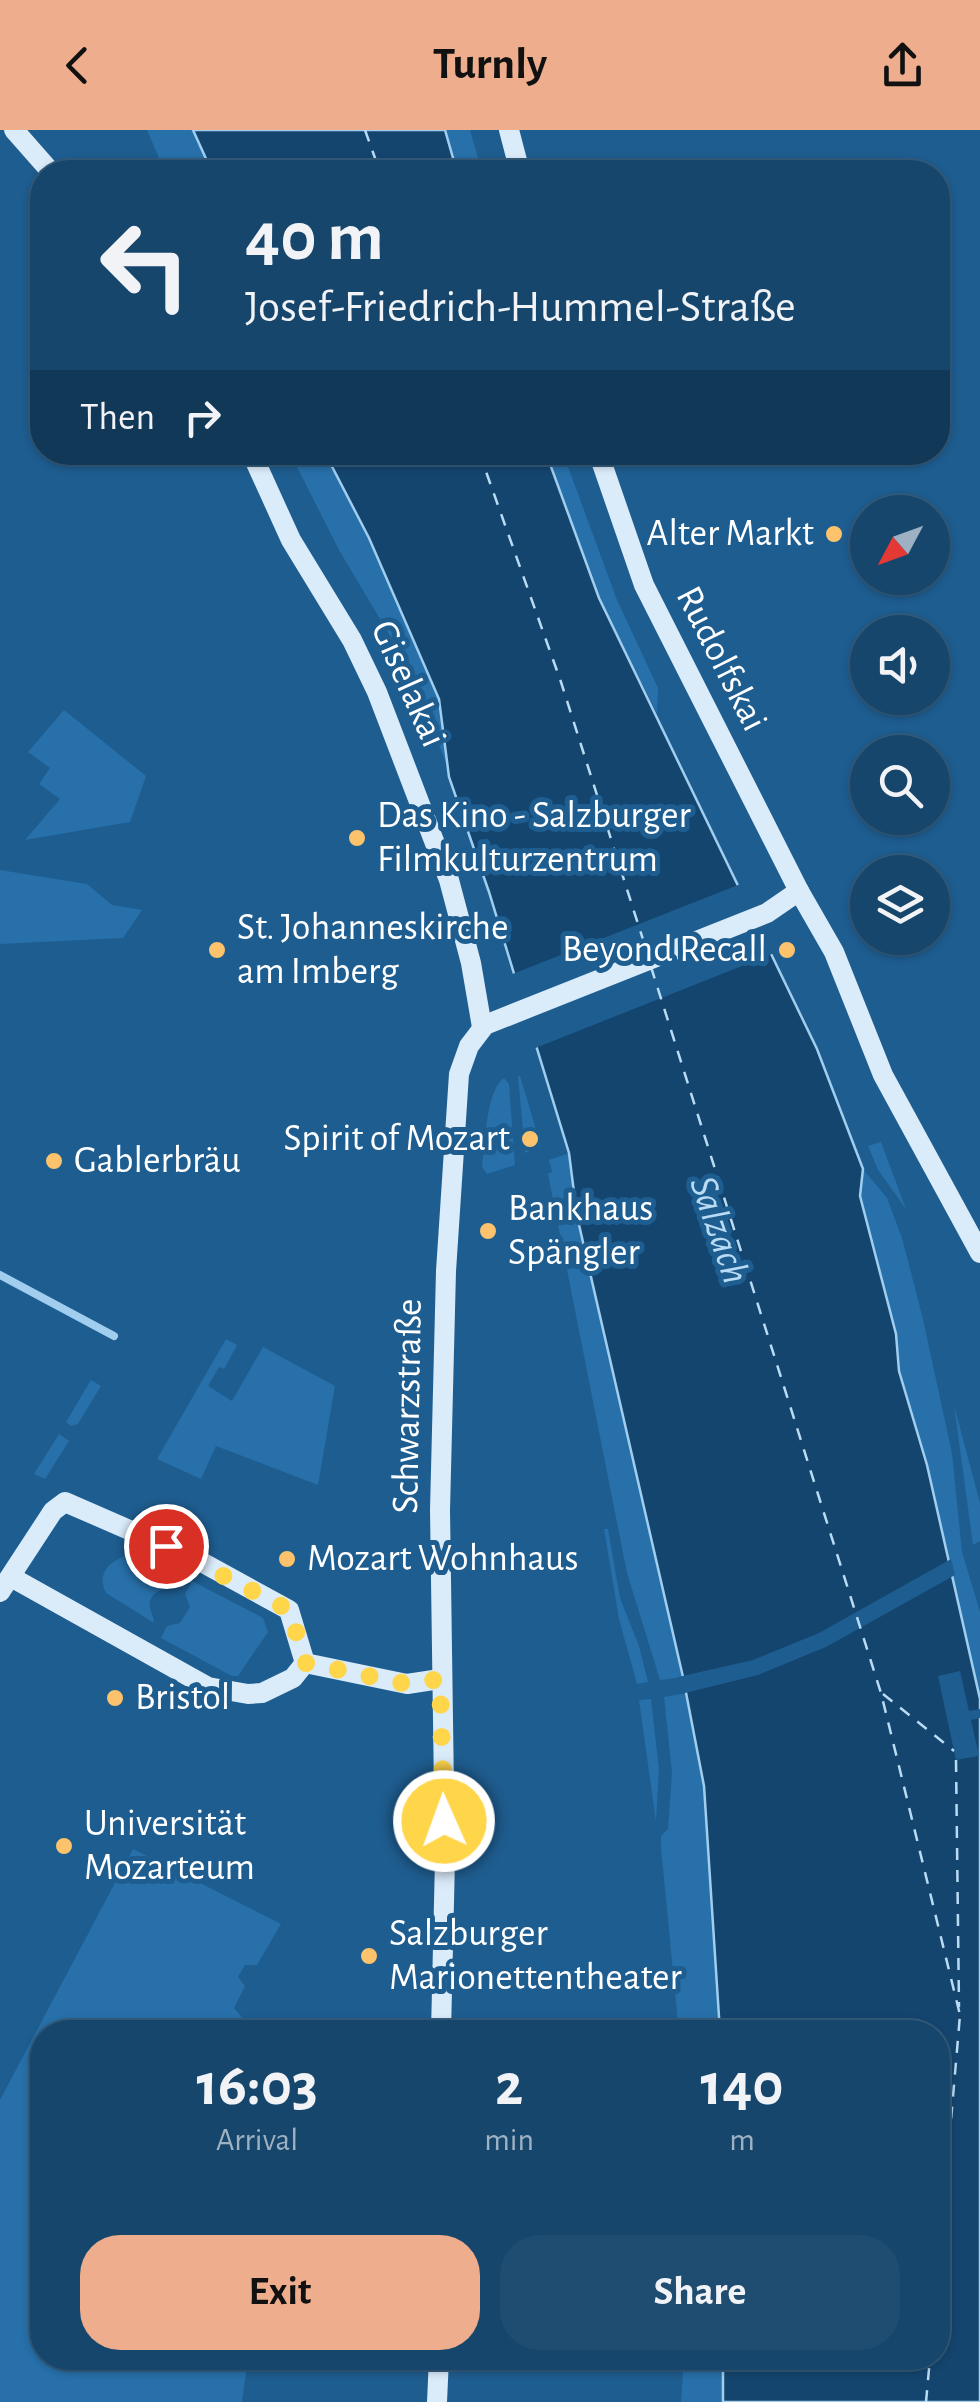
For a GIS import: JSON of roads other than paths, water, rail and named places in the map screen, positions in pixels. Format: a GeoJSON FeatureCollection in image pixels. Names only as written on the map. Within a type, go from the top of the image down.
{"type":"FeatureCollection","features":[{"type":"Feature","properties":{"kind":"main road"},"geometry":{"type":"LineString","coordinates":[[14,130],[41,160]]}},
{"type":"Feature","properties":{"kind":"main road"},"geometry":{"type":"LineString","coordinates":[[509,130],[517,160]]}},
{"type":"Feature","properties":{"kind":"main road","name":"Giselakai"},"geometry":{"type":"LineString","coordinates":[[258,465],[291,540],[352,640],[396,740],[453,893],[472,963],[482,1027]]}},
{"type":"Feature","properties":{"kind":"main road","name":"Rudolfskai"},"geometry":{"type":"LineString","coordinates":[[602,465],[644,585],[846,979],[883,1075],[980,1253]]}},
{"type":"Feature","properties":{"kind":"main road"},"geometry":{"type":"LineString","coordinates":[[482,1027],[767,913],[799,891]]}},
{"type":"Feature","properties":{"kind":"main road","name":"Schwarzstraße"},"geometry":{"type":"LineString","coordinates":[[441,2020],[445,1860],[440,1679],[451,1162],[459,1074],[469,1046],[482,1027]]}},
{"type":"Feature","properties":{"kind":"main road"},"geometry":{"type":"LineString","coordinates":[[65,1502],[196,1560],[289,1610],[306,1663],[292,1678],[262,1692],[248,1694],[208,1688],[5,1584],[53,1511],[65,1502]]}},
{"type":"Feature","properties":{"kind":"main road"},"geometry":{"type":"LineString","coordinates":[[306,1663],[407,1684],[440,1679]]}},
{"type":"Feature","properties":{"kind":"main road"},"geometry":{"type":"LineString","coordinates":[[437,2402],[438,2370]]}},
{"type":"Feature","properties":{"kind":"water"},"geometry":{"type":"Polygon","coordinates":[[[193,130],[445,130],[454,160],[207,160],[193,130]]]}},
{"type":"Feature","properties":{"kind":"water","name":"Salzach"},"geometry":{"type":"Polygon","coordinates":[[[331,465],[550,465],[599,598],[817,1049],[863,1169],[860,1196],[980,1699],[980,2402],[723,2402],[723,2370],[950,2370],[950,2020],[719,2020],[704,1786],[683,1677],[577,1216],[569,1153],[489,892],[449,777],[439,699],[369,538],[331,465]]]}},
{"type":"Feature","properties":{"kind":"waterway"},"geometry":{"type":"LineString","coordinates":[[0,1275],[114,1336]]}},
{"type":"Feature","properties":{"kind":"place","name":"Alter Markt"},"geometry":{"type":"Point","coordinates":[834,534]}},
{"type":"Feature","properties":{"kind":"place","name":"Das Kino - Salzburger Filmkulturzentrum"},"geometry":{"type":"Point","coordinates":[357,838]}},
{"type":"Feature","properties":{"kind":"place","name":"St. Johanneskirche am Imberg"},"geometry":{"type":"Point","coordinates":[217,950]}},
{"type":"Feature","properties":{"kind":"place","name":"Beyond Recall"},"geometry":{"type":"Point","coordinates":[787,950]}},
{"type":"Feature","properties":{"kind":"place","name":"Spirit of Mozart"},"geometry":{"type":"Point","coordinates":[530,1139]}},
{"type":"Feature","properties":{"kind":"place","name":"Gablerbräu"},"geometry":{"type":"Point","coordinates":[54,1161]}},
{"type":"Feature","properties":{"kind":"place","name":"Bankhaus Spängler"},"geometry":{"type":"Point","coordinates":[488,1231]}},
{"type":"Feature","properties":{"kind":"place","name":"Mozart Wohnhaus"},"geometry":{"type":"Point","coordinates":[287,1559]}},
{"type":"Feature","properties":{"kind":"place","name":"Bristol"},"geometry":{"type":"Point","coordinates":[115,1698]}},
{"type":"Feature","properties":{"kind":"place","name":"Universität Mozarteum"},"geometry":{"type":"Point","coordinates":[64,1846]}},
{"type":"Feature","properties":{"kind":"place","name":"Salzburger Marionettentheater"},"geometry":{"type":"Point","coordinates":[369,1956]}}]}
